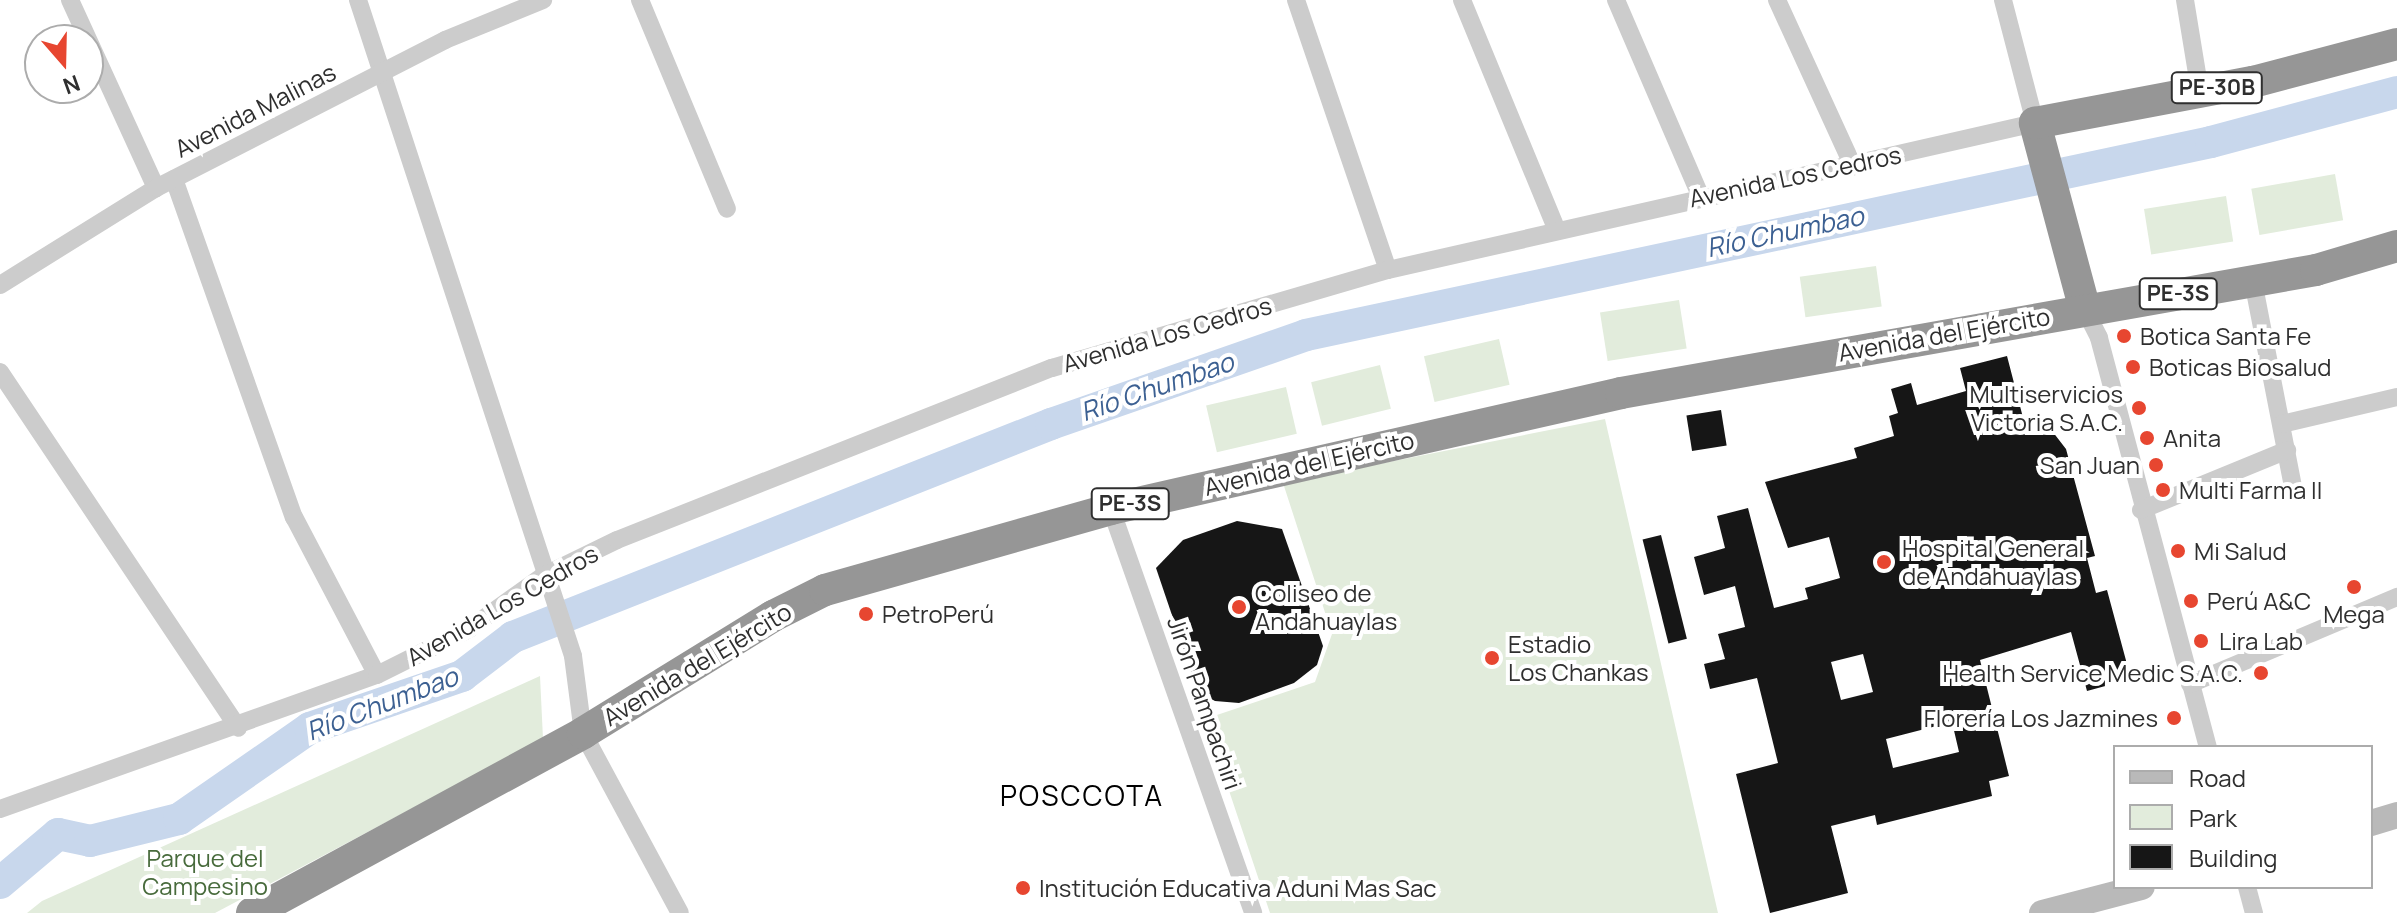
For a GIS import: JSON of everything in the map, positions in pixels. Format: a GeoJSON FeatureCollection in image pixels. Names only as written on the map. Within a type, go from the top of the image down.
{"type":"FeatureCollection","features":[{"type":"Feature","properties":{"kind":"highway","name":"Avenida Los Cedros"},"geometry":{"type":"LineString","coordinates":[[2048,129],[2397,44]]}},
{"type":"Feature","properties":{"kind":"highway"},"geometry":{"type":"LineString","coordinates":[[2048,129],[2095,318]]}},
{"type":"Feature","properties":{"kind":"highway","name":"Avenida del Ejército"},"geometry":{"type":"LineString","coordinates":[[252,913],[291,904],[583,733],[773,616],[825,590],[1111,509],[1621,393],[2095,318],[2253,281],[2316,270],[2397,246]]}},
{"type":"Feature","properties":{"kind":"street"},"geometry":{"type":"LineString","coordinates":[[70,0],[156,188]]}},
{"type":"Feature","properties":{"kind":"street"},"geometry":{"type":"LineString","coordinates":[[358,0],[379,74],[544,580],[573,656],[583,733],[680,913]]}},
{"type":"Feature","properties":{"kind":"street","name":"Avenida Malinas"},"geometry":{"type":"LineString","coordinates":[[0,285],[156,188],[379,74],[543,0]]}},
{"type":"Feature","properties":{"kind":"street"},"geometry":{"type":"LineString","coordinates":[[640,0],[727,209]]}},
{"type":"Feature","properties":{"kind":"street"},"geometry":{"type":"LineString","coordinates":[[1296,0],[1388,270]]}},
{"type":"Feature","properties":{"kind":"street"},"geometry":{"type":"LineString","coordinates":[[1462,0],[1557,230]]}},
{"type":"Feature","properties":{"kind":"street"},"geometry":{"type":"LineString","coordinates":[[1616,0],[1700,195]]}},
{"type":"Feature","properties":{"kind":"street"},"geometry":{"type":"LineString","coordinates":[[1777,0],[1853,166]]}},
{"type":"Feature","properties":{"kind":"street"},"geometry":{"type":"LineString","coordinates":[[2003,0],[2048,129]]}},
{"type":"Feature","properties":{"kind":"street"},"geometry":{"type":"LineString","coordinates":[[2185,0],[2200,92]]}},
{"type":"Feature","properties":{"kind":"street","name":"Avenida Los Cedros"},"geometry":{"type":"LineString","coordinates":[[0,809],[238,728],[377,675],[469,629],[544,580],[801,463],[1052,368],[1388,270],[1700,195],[2048,129]]}},
{"type":"Feature","properties":{"kind":"street"},"geometry":{"type":"LineString","coordinates":[[174,179],[294,517],[377,675]]}},
{"type":"Feature","properties":{"kind":"street"},"geometry":{"type":"LineString","coordinates":[[2253,281],[2294,491]]}},
{"type":"Feature","properties":{"kind":"street"},"geometry":{"type":"LineString","coordinates":[[2095,318],[2141,510],[2207,745]]}},
{"type":"Feature","properties":{"kind":"street"},"geometry":{"type":"LineString","coordinates":[[0,372],[238,728]]}},
{"type":"Feature","properties":{"kind":"street"},"geometry":{"type":"LineString","coordinates":[[2282,424],[2397,397]]}},
{"type":"Feature","properties":{"kind":"street"},"geometry":{"type":"LineString","coordinates":[[2141,510],[2287,450]]}},
{"type":"Feature","properties":{"kind":"street","name":"Jirón Pampachiri"},"geometry":{"type":"LineString","coordinates":[[1111,509],[1253,913]]}},
{"type":"Feature","properties":{"kind":"street"},"geometry":{"type":"LineString","coordinates":[[2190,684],[2397,597]]}},
{"type":"Feature","properties":{"kind":"street"},"geometry":{"type":"LineString","coordinates":[[2373,822],[2397,815]]}},
{"type":"Feature","properties":{"kind":"street"},"geometry":{"type":"LineString","coordinates":[[2042,913],[2134,889]]}},
{"type":"Feature","properties":{"kind":"street"},"geometry":{"type":"LineString","coordinates":[[2248,889],[2254,913]]}},
{"type":"Feature","properties":{"kind":"green space"},"geometry":{"type":"Polygon","coordinates":[[[2335,174],[2343,220],[2259,235],[2251,189],[2335,174]]]}},
{"type":"Feature","properties":{"kind":"green space"},"geometry":{"type":"Polygon","coordinates":[[[2226,196],[2233,241],[2151,254],[2144,209],[2226,196]]]}},
{"type":"Feature","properties":{"kind":"green space"},"geometry":{"type":"Polygon","coordinates":[[[1876,266],[1882,307],[1805,317],[1800,277],[1876,266]]]}},
{"type":"Feature","properties":{"kind":"green space"},"geometry":{"type":"Polygon","coordinates":[[[1679,300],[1687,348],[1608,361],[1600,313],[1679,300]]]}},
{"type":"Feature","properties":{"kind":"green space"},"geometry":{"type":"Polygon","coordinates":[[[1499,339],[1510,385],[1435,402],[1424,356],[1499,339]]]}},
{"type":"Feature","properties":{"kind":"green space"},"geometry":{"type":"Polygon","coordinates":[[[1380,365],[1391,409],[1322,426],[1311,382],[1380,365]]]}},
{"type":"Feature","properties":{"kind":"green space"},"geometry":{"type":"Polygon","coordinates":[[[1286,387],[1297,434],[1217,452],[1206,405],[1286,387]]]}},
{"type":"Feature","properties":{"kind":"green space","name":"Estadio Los Chankas"},"geometry":{"type":"Polygon","coordinates":[[[1605,419],[1718,913],[1270,913],[1205,719],[1315,682],[1332,634],[1283,483],[1605,419]]]}},
{"type":"Feature","properties":{"kind":"green space","name":"Parque del Campesino"},"geometry":{"type":"Polygon","coordinates":[[[540,676],[543,739],[215,913],[27,913],[42,901],[540,676]]]}},
{"type":"Feature","properties":{"kind":"building"},"geometry":{"type":"Polygon","coordinates":[[[2007,356],[2027,433],[2049,427],[2066,449],[2095,556],[2087,558],[2096,593],[2107,590],[2131,679],[2087,691],[2071,632],[1980,660],[2009,776],[1989,781],[1992,796],[1877,825],[1875,815],[1831,826],[1848,893],[1770,913],[1736,774],[1778,763],[1757,678],[1710,689],[1704,664],[1725,659],[1718,634],[1745,627],[1735,586],[1704,595],[1694,557],[1725,548],[1717,516],[1748,508],[1774,608],[1808,599],[1805,588],[1840,578],[1829,537],[1788,548],[1765,482],[1857,458],[1854,448],[1894,436],[1889,416],[1898,413],[1891,389],[1911,383],[1917,405],[1966,391],[1960,368],[2007,356]],[[1863,654],[1831,662],[1841,700],[1873,692],[1863,654]],[[1952,722],[1886,739],[1893,768],[1959,752],[1952,722]]]}},
{"type":"Feature","properties":{"kind":"building"},"geometry":{"type":"Polygon","coordinates":[[[1721,410],[1727,446],[1692,451],[1686,415],[1721,410]]]}},
{"type":"Feature","properties":{"kind":"building","name":"Coliseo de Andahuaylas"},"geometry":{"type":"Polygon","coordinates":[[[1237,521],[1282,529],[1323,646],[1317,665],[1294,683],[1239,703],[1215,701],[1198,692],[1156,568],[1183,540],[1237,521]]]}},
{"type":"Feature","properties":{"kind":"building"},"geometry":{"type":"Polygon","coordinates":[[[1661,535],[1687,639],[1668,643],[1643,540],[1661,535]]]}},
{"type":"Feature","properties":{"kind":"waterway","name":"Río Chumbao"},"geometry":{"type":"LineString","coordinates":[[0,883],[58,834],[90,841],[179,819],[310,728],[462,676],[513,637],[1051,424],[1306,335],[2211,142],[2397,92]]}},
{"type":"Feature","properties":{"kind":"place","name":"Botica Santa Fe"},"geometry":{"type":"Point","coordinates":[2124,336]}},
{"type":"Feature","properties":{"kind":"place","name":"Boticas Biosalud"},"geometry":{"type":"Point","coordinates":[2133,367]}},
{"type":"Feature","properties":{"kind":"place","name":"Multiservicios Victoria S.A.C."},"geometry":{"type":"Point","coordinates":[2139,408]}},
{"type":"Feature","properties":{"kind":"place","name":"Anita"},"geometry":{"type":"Point","coordinates":[2147,438]}},
{"type":"Feature","properties":{"kind":"place","name":"San Juan"},"geometry":{"type":"Point","coordinates":[2156,465]}},
{"type":"Feature","properties":{"kind":"place","name":"Multi Farma II"},"geometry":{"type":"Point","coordinates":[2163,490]}},
{"type":"Feature","properties":{"kind":"place","name":"Mi Salud"},"geometry":{"type":"Point","coordinates":[2178,551]}},
{"type":"Feature","properties":{"kind":"place","name":"Hospital General de Andahuaylas"},"geometry":{"type":"Point","coordinates":[1884,562]}},
{"type":"Feature","properties":{"kind":"place","name":"Mega"},"geometry":{"type":"Point","coordinates":[2354,587]}},
{"type":"Feature","properties":{"kind":"place","name":"Perú A&C"},"geometry":{"type":"Point","coordinates":[2191,601]}},
{"type":"Feature","properties":{"kind":"place","name":"Coliseo de Andahuaylas"},"geometry":{"type":"Point","coordinates":[1239,607]}},
{"type":"Feature","properties":{"kind":"place","name":"PetroPerú"},"geometry":{"type":"Point","coordinates":[866,614]}},
{"type":"Feature","properties":{"kind":"place","name":"Lira Lab"},"geometry":{"type":"Point","coordinates":[2201,641]}},
{"type":"Feature","properties":{"kind":"place","name":"Estadio Los Chankas"},"geometry":{"type":"Point","coordinates":[1492,658]}},
{"type":"Feature","properties":{"kind":"place","name":"Health Service Medic S.A.C."},"geometry":{"type":"Point","coordinates":[2261,673]}},
{"type":"Feature","properties":{"kind":"place","name":"Florería Los Jazmines"},"geometry":{"type":"Point","coordinates":[2174,718]}},
{"type":"Feature","properties":{"kind":"place","name":"Institución Educativa Aduni Mas Sac"},"geometry":{"type":"Point","coordinates":[1023,888]}},
{"type":"Feature","properties":{"kind":"district","name":"POSCCOTA"},"geometry":{"type":"Point","coordinates":[1082,795]}}]}
